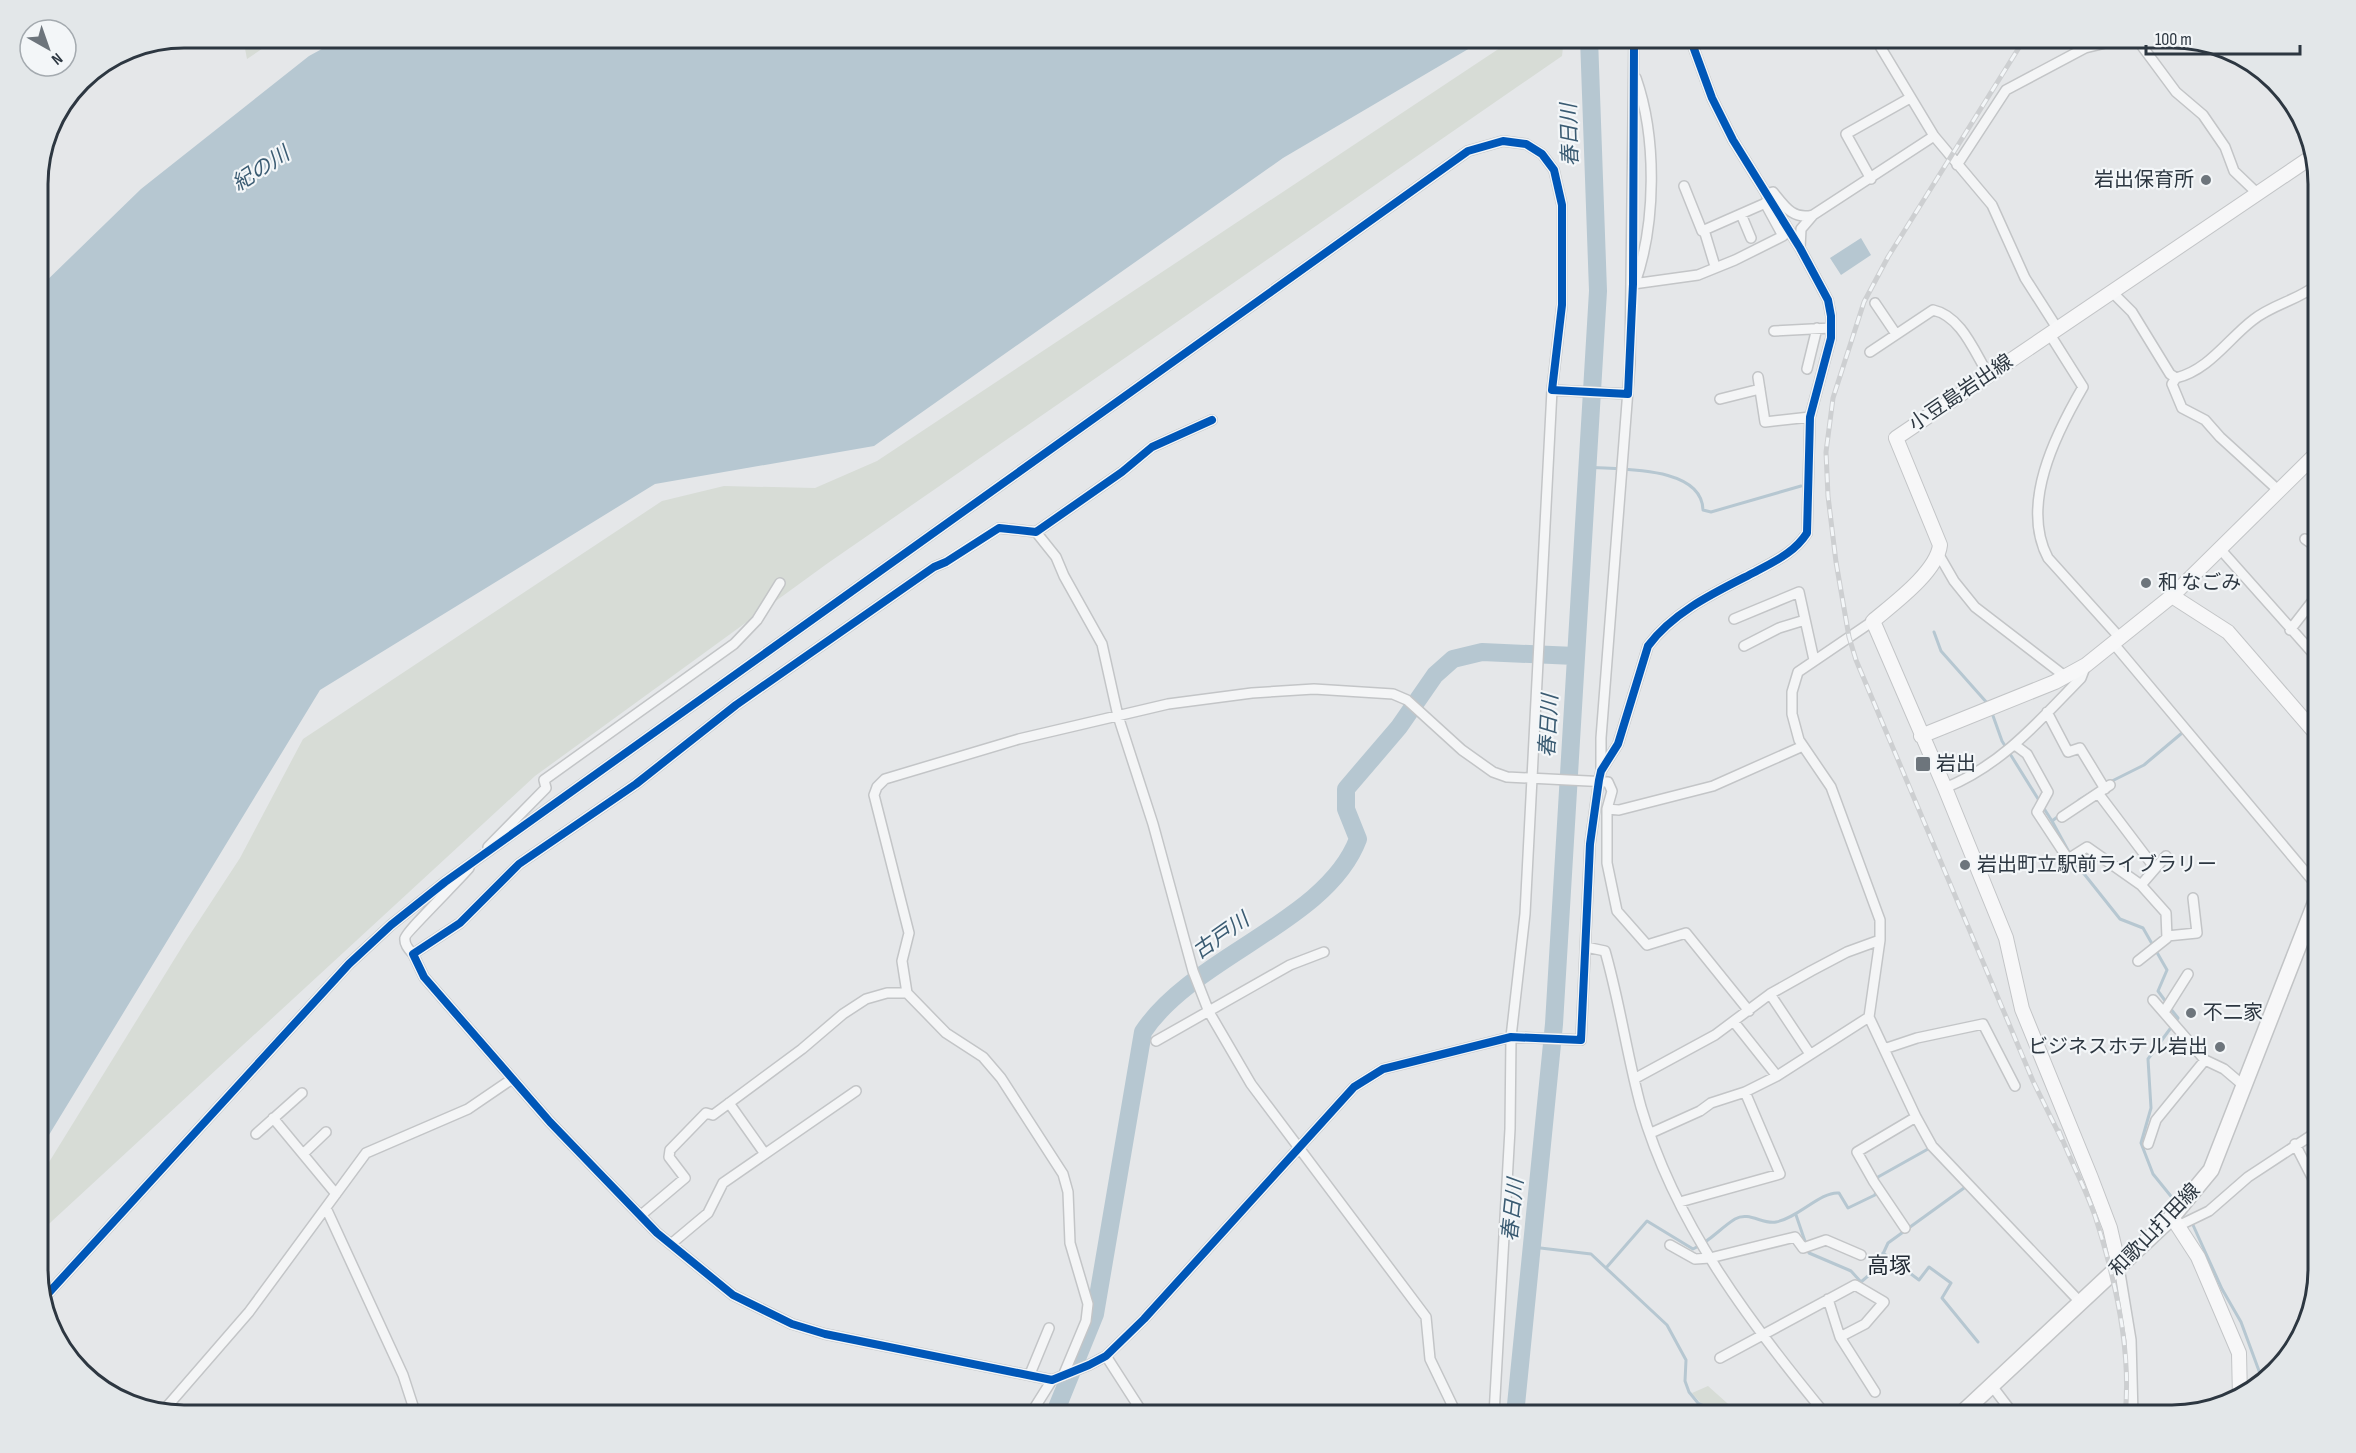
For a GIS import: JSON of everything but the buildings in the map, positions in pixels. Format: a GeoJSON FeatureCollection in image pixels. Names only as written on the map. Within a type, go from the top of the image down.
{"type":"FeatureCollection","features":[{"type":"Feature","properties":{"kind":"main road","name":"小豆島岩出線"},"geometry":{"type":"LineString","coordinates":[[1939,555],[1940,545],[1896,438],[2306,161]]}},
{"type":"Feature","properties":{"kind":"main road"},"geometry":{"type":"LineString","coordinates":[[1921,736],[2066,676],[2086,665],[2172,596],[2308,462]]}},
{"type":"Feature","properties":{"kind":"main road"},"geometry":{"type":"LineString","coordinates":[[1939,555],[1912,588],[1873,621],[1921,736],[1946,788],[2006,938],[2022,1009],[2110,1228],[2119,1267]]}},
{"type":"Feature","properties":{"kind":"main road"},"geometry":{"type":"LineString","coordinates":[[2172,596],[2229,633],[2308,724]]}},
{"type":"Feature","properties":{"kind":"main road","name":"和歌山打田線"},"geometry":{"type":"LineString","coordinates":[[1972,1405],[2119,1267],[2175,1221],[2211,1170],[2308,922]]}},
{"type":"Feature","properties":{"kind":"main road"},"geometry":{"type":"LineString","coordinates":[[2175,1221],[2198,1257],[2239,1353],[2240,1387]]}},
{"type":"Feature","properties":{"kind":"street"},"geometry":{"type":"LineString","coordinates":[[780,583],[757,620],[734,644],[543,780],[546,788],[478,858],[430,912],[409,929],[405,937],[406,946],[413,954],[424,977],[512,1079],[640,1216],[733,1295],[792,1324],[825,1334],[1052,1380],[1106,1356],[1144,1319],[1354,1087],[1383,1069],[1511,1037],[1581,1040],[1590,844],[1601,738],[1628,394],[1634,284],[1634,48]]}},
{"type":"Feature","properties":{"kind":"street"},"geometry":{"type":"LineString","coordinates":[[1634,284],[1698,275],[1736,260],[1783,236],[1767,199],[1712,98],[1694,48]]}},
{"type":"Feature","properties":{"kind":"street"},"geometry":{"type":"LineString","coordinates":[[1881,48],[1934,136],[1992,205],[2025,278],[2083,387],[2051,452],[2038,505],[2040,543],[2048,558],[2308,875]]}},
{"type":"Feature","properties":{"kind":"street"},"geometry":{"type":"LineString","coordinates":[[1957,165],[2006,90],[2085,48]]}},
{"type":"Feature","properties":{"kind":"street"},"geometry":{"type":"LineString","coordinates":[[2143,48],[2176,92],[2202,115],[2225,147],[2234,171],[2258,194]]}},
{"type":"Feature","properties":{"kind":"street"},"geometry":{"type":"LineString","coordinates":[[1633,71],[1640,92],[1650,148],[1647,232],[1634,284]]}},
{"type":"Feature","properties":{"kind":"street"},"geometry":{"type":"LineString","coordinates":[[1871,179],[1846,134],[1910,98]]}},
{"type":"Feature","properties":{"kind":"street"},"geometry":{"type":"LineString","coordinates":[[1704,230],[1741,214],[1767,199],[1773,192],[1794,215],[1802,218],[1813,215],[1934,136]]}},
{"type":"Feature","properties":{"kind":"street"},"geometry":{"type":"LineString","coordinates":[[50,1291],[349,964],[391,925],[478,858],[1468,151],[1503,141],[1526,144],[1542,154],[1554,170],[1562,205],[1562,305],[1552,390],[1536,779],[1525,914],[1511,1037],[1510,1129],[1495,1405]]}},
{"type":"Feature","properties":{"kind":"street"},"geometry":{"type":"LineString","coordinates":[[1684,186],[1702,231],[1704,230],[1714,263]]}},
{"type":"Feature","properties":{"kind":"street"},"geometry":{"type":"LineString","coordinates":[[1597,778],[1618,744],[1648,646],[1657,633],[1695,604],[1788,554],[1807,533],[1810,417],[1831,328],[1828,300],[1800,248],[1767,199]]}},
{"type":"Feature","properties":{"kind":"street"},"geometry":{"type":"LineString","coordinates":[[1741,214],[1751,238]]}},
{"type":"Feature","properties":{"kind":"street"},"geometry":{"type":"LineString","coordinates":[[1800,248],[1801,229],[1813,215]]}},
{"type":"Feature","properties":{"kind":"street"},"geometry":{"type":"LineString","coordinates":[[2112,292],[2132,312],[2170,374],[2176,378]]}},
{"type":"Feature","properties":{"kind":"street"},"geometry":{"type":"LineString","coordinates":[[2278,490],[2220,437],[2205,420],[2182,408],[2172,384],[2176,378],[2224,349],[2265,311],[2308,292]]}},
{"type":"Feature","properties":{"kind":"street"},"geometry":{"type":"LineString","coordinates":[[1875,303],[1896,334]]}},
{"type":"Feature","properties":{"kind":"street"},"geometry":{"type":"LineString","coordinates":[[1870,352],[1933,310],[1946,312],[1957,323],[1989,374]]}},
{"type":"Feature","properties":{"kind":"street"},"geometry":{"type":"LineString","coordinates":[[1807,369],[1817,328]]}},
{"type":"Feature","properties":{"kind":"street"},"geometry":{"type":"LineString","coordinates":[[1774,331],[1831,328]]}},
{"type":"Feature","properties":{"kind":"street"},"geometry":{"type":"LineString","coordinates":[[1758,377],[1766,422],[1810,417]]}},
{"type":"Feature","properties":{"kind":"street"},"geometry":{"type":"LineString","coordinates":[[1720,399],[1760,389]]}},
{"type":"Feature","properties":{"kind":"street"},"geometry":{"type":"LineString","coordinates":[[1552,390],[1628,394]]}},
{"type":"Feature","properties":{"kind":"street"},"geometry":{"type":"LineString","coordinates":[[413,954],[460,923],[519,864],[636,784],[736,705],[934,567],[946,562],[999,528],[1036,531],[1122,472],[1152,447],[1212,420]]}},
{"type":"Feature","properties":{"kind":"street"},"geometry":{"type":"LineString","coordinates":[[1036,531],[1056,556],[1064,576],[1102,644],[1118,716],[1154,824],[1193,971],[1209,1012],[1251,1084],[1426,1317],[1430,1359],[1452,1405]]}},
{"type":"Feature","properties":{"kind":"street"},"geometry":{"type":"LineString","coordinates":[[2221,550],[2308,649]]}},
{"type":"Feature","properties":{"kind":"street"},"geometry":{"type":"LineString","coordinates":[[1939,555],[1975,607],[2066,676]]}},
{"type":"Feature","properties":{"kind":"street"},"geometry":{"type":"LineString","coordinates":[[1734,619],[1799,592],[1815,660]]}},
{"type":"Feature","properties":{"kind":"street"},"geometry":{"type":"LineString","coordinates":[[2290,630],[2308,607]]}},
{"type":"Feature","properties":{"kind":"street"},"geometry":{"type":"LineString","coordinates":[[1744,646],[1779,628],[1805,620]]}},
{"type":"Feature","properties":{"kind":"street"},"geometry":{"type":"LineString","coordinates":[[1873,621],[1794,676],[1792,714],[1803,746],[1831,787],[1880,920],[1880,940],[1869,1017],[1932,1146],[2081,1303]]}},
{"type":"Feature","properties":{"kind":"street"},"geometry":{"type":"LineString","coordinates":[[1946,788],[1974,776],[2015,745],[2081,678],[2086,665]]}},
{"type":"Feature","properties":{"kind":"street"},"geometry":{"type":"LineString","coordinates":[[1063,1376],[1086,1321],[1088,1304],[1070,1243],[1068,1192],[1063,1174],[1001,1078],[983,1057],[946,1033],[907,993],[902,961],[909,933],[874,795],[877,786],[885,780],[953,758],[1168,704],[1252,693],[1314,689],[1393,694],[1407,700],[1424,712],[1437,728],[1493,772],[1507,777],[1597,778],[1608,782],[1612,791],[1607,809],[1605,849],[1617,912],[1647,945],[1686,933],[1749,1011]]}},
{"type":"Feature","properties":{"kind":"street"},"geometry":{"type":"LineString","coordinates":[[2047,712],[2068,752],[2080,747],[2154,867]]}},
{"type":"Feature","properties":{"kind":"street"},"geometry":{"type":"LineString","coordinates":[[2015,745],[2027,754],[2048,792],[2037,812],[2068,859],[2087,847],[2141,885],[2166,913],[2166,936]]}},
{"type":"Feature","properties":{"kind":"street"},"geometry":{"type":"LineString","coordinates":[[1607,809],[1619,810],[1713,786],[1803,746]]}},
{"type":"Feature","properties":{"kind":"street"},"geometry":{"type":"LineString","coordinates":[[2062,817],[2104,789]]}},
{"type":"Feature","properties":{"kind":"street"},"geometry":{"type":"LineString","coordinates":[[2141,885],[2154,867],[2166,856]]}},
{"type":"Feature","properties":{"kind":"street"},"geometry":{"type":"LineString","coordinates":[[2138,961],[2166,936],[2197,933],[2193,898]]}},
{"type":"Feature","properties":{"kind":"street"},"geometry":{"type":"LineString","coordinates":[[1634,1079],[1734,1022],[1770,994],[1847,952],[1880,940]]}},
{"type":"Feature","properties":{"kind":"street"},"geometry":{"type":"LineString","coordinates":[[1586,947],[1605,951],[1634,1079],[1651,1133],[1680,1202],[1710,1258],[1760,1336],[1817,1405]]}},
{"type":"Feature","properties":{"kind":"street"},"geometry":{"type":"LineString","coordinates":[[1156,1041],[1290,965],[1324,952]]}},
{"type":"Feature","properties":{"kind":"street"},"geometry":{"type":"LineString","coordinates":[[2163,1012],[2188,974]]}},
{"type":"Feature","properties":{"kind":"street"},"geometry":{"type":"LineString","coordinates":[[640,1216],[684,1178],[669,1157],[670,1150],[706,1113],[713,1115],[802,1049],[843,1014],[866,999],[887,993],[907,993]]}},
{"type":"Feature","properties":{"kind":"street"},"geometry":{"type":"LineString","coordinates":[[1770,994],[1810,1054]]}},
{"type":"Feature","properties":{"kind":"street"},"geometry":{"type":"LineString","coordinates":[[2153,1000],[2205,1060],[2224,1069],[2244,1086]]}},
{"type":"Feature","properties":{"kind":"street"},"geometry":{"type":"LineString","coordinates":[[1651,1133],[1700,1111],[1711,1102],[1745,1092],[1777,1076],[1869,1017]]}},
{"type":"Feature","properties":{"kind":"street"},"geometry":{"type":"LineString","coordinates":[[1734,1022],[1777,1076]]}},
{"type":"Feature","properties":{"kind":"street"},"geometry":{"type":"LineString","coordinates":[[1884,1049],[1917,1038],[1983,1024],[2015,1086]]}},
{"type":"Feature","properties":{"kind":"street"},"geometry":{"type":"LineString","coordinates":[[2148,1144],[2156,1120],[2205,1060]]}},
{"type":"Feature","properties":{"kind":"street"},"geometry":{"type":"LineString","coordinates":[[169,1404],[249,1312],[366,1154],[379,1145],[468,1108],[512,1079]]}},
{"type":"Feature","properties":{"kind":"street"},"geometry":{"type":"LineString","coordinates":[[671,1244],[708,1213],[723,1183],[856,1090]]}},
{"type":"Feature","properties":{"kind":"street"},"geometry":{"type":"LineString","coordinates":[[1680,1202],[1780,1174],[1745,1092]]}},
{"type":"Feature","properties":{"kind":"street"},"geometry":{"type":"LineString","coordinates":[[256,1134],[302,1093]]}},
{"type":"Feature","properties":{"kind":"street"},"geometry":{"type":"LineString","coordinates":[[729,1103],[765,1154]]}},
{"type":"Feature","properties":{"kind":"street"},"geometry":{"type":"LineString","coordinates":[[1905,1228],[1857,1152],[1916,1117]]}},
{"type":"Feature","properties":{"kind":"street"},"geometry":{"type":"LineString","coordinates":[[273,1118],[336,1194]]}},
{"type":"Feature","properties":{"kind":"street"},"geometry":{"type":"LineString","coordinates":[[303,1154],[326,1132]]}},
{"type":"Feature","properties":{"kind":"street"},"geometry":{"type":"LineString","coordinates":[[2175,1221],[2209,1212],[2248,1177],[2308,1137]]}},
{"type":"Feature","properties":{"kind":"street"},"geometry":{"type":"LineString","coordinates":[[2295,1144],[2308,1170]]}},
{"type":"Feature","properties":{"kind":"street"},"geometry":{"type":"LineString","coordinates":[[326,1208],[403,1375],[413,1405]]}},
{"type":"Feature","properties":{"kind":"street"},"geometry":{"type":"LineString","coordinates":[[1670,1245],[1695,1259],[1710,1258],[1795,1237],[1803,1248],[1826,1240],[1861,1255]]}},
{"type":"Feature","properties":{"kind":"street"},"geometry":{"type":"LineString","coordinates":[[2119,1267],[2131,1340],[2133,1405]]}},
{"type":"Feature","properties":{"kind":"street"},"geometry":{"type":"LineString","coordinates":[[1720,1358],[1855,1285],[1884,1302],[1865,1324],[1840,1337]]}},
{"type":"Feature","properties":{"kind":"street"},"geometry":{"type":"LineString","coordinates":[[1828,1299],[1840,1337],[1875,1392]]}},
{"type":"Feature","properties":{"kind":"street"},"geometry":{"type":"LineString","coordinates":[[1030,1374],[1050,1328]]}},
{"type":"Feature","properties":{"kind":"street"},"geometry":{"type":"LineString","coordinates":[[1106,1356],[1137,1405]]}},
{"type":"Feature","properties":{"kind":"street"},"geometry":{"type":"LineString","coordinates":[[1036,1405],[1052,1380]]}},
{"type":"Feature","properties":{"kind":"street"},"geometry":{"type":"LineString","coordinates":[[1992,1386],[2006,1405]]}},
{"type":"Feature","properties":{"kind":"shaded area"},"geometry":{"type":"Polygon","coordinates":[[[245,48],[263,48],[247,59],[245,48]]]}},
{"type":"Feature","properties":{"kind":"shaded area"},"geometry":{"type":"Polygon","coordinates":[[[1500,48],[1563,48],[1562,56],[828,563],[535,776],[48,1225],[48,1164],[185,942],[240,858],[303,739],[662,501],[724,486],[815,488],[877,461],[1500,48]]]}},
{"type":"Feature","properties":{"kind":"shaded area"},"geometry":{"type":"Polygon","coordinates":[[[1708,1386],[1729,1405],[1704,1405],[1692,1393],[1708,1386]]]}},
{"type":"Feature","properties":{"kind":"water","name":"紀の川"},"geometry":{"type":"Polygon","coordinates":[[[324,48],[1470,48],[1283,158],[874,446],[655,484],[320,690],[48,1137],[48,279],[141,189],[309,56],[324,48]]]}},
{"type":"Feature","properties":{"kind":"water"},"geometry":{"type":"Polygon","coordinates":[[[1861,238],[1871,255],[1841,275],[1830,258],[1861,238]]]}},
{"type":"Feature","properties":{"kind":"waterway","name":"春日川"},"geometry":{"type":"LineString","coordinates":[[1516,1405],[1554,1024],[1598,291],[1589,48]]}},
{"type":"Feature","properties":{"kind":"waterway"},"geometry":{"type":"LineString","coordinates":[[1586,467],[1637,470],[1674,477],[1689,485],[1699,495],[1703,510],[1711,512],[1801,486]]}},
{"type":"Feature","properties":{"kind":"waterway"},"geometry":{"type":"LineString","coordinates":[[1934,632],[1941,651],[1988,704]]}},
{"type":"Feature","properties":{"kind":"waterway","name":"古戸川"},"geometry":{"type":"LineString","coordinates":[[1058,1405],[1095,1314],[1143,1032],[1165,1005],[1193,981],[1290,917],[1342,868],[1358,839],[1346,809],[1346,789],[1399,727],[1435,675],[1453,659],[1482,652],[1575,656]]}},
{"type":"Feature","properties":{"kind":"waterway"},"geometry":{"type":"LineString","coordinates":[[1992,713],[2002,741],[2040,802]]}},
{"type":"Feature","properties":{"kind":"waterway"},"geometry":{"type":"LineString","coordinates":[[2110,782],[2144,765],[2182,733]]}},
{"type":"Feature","properties":{"kind":"waterway"},"geometry":{"type":"LineString","coordinates":[[2079,800],[2094,791]]}},
{"type":"Feature","properties":{"kind":"waterway"},"geometry":{"type":"LineString","coordinates":[[2043,807],[2052,821],[2060,815]]}},
{"type":"Feature","properties":{"kind":"waterway"},"geometry":{"type":"LineString","coordinates":[[2052,821],[2070,854]]}},
{"type":"Feature","properties":{"kind":"waterway"},"geometry":{"type":"LineString","coordinates":[[2073,860],[2120,919],[2143,928],[2167,970],[2158,991],[2166,1002]]}},
{"type":"Feature","properties":{"kind":"waterway"},"geometry":{"type":"LineString","coordinates":[[2170,1008],[2178,1018],[2148,1059],[2151,1108],[2141,1143],[2153,1174],[2174,1200]]}},
{"type":"Feature","properties":{"kind":"waterway"},"geometry":{"type":"LineString","coordinates":[[1877,1181],[1878,1177],[1928,1149]]}},
{"type":"Feature","properties":{"kind":"waterway"},"geometry":{"type":"LineString","coordinates":[[1796,1215],[1809,1253],[1851,1271],[1861,1282],[1876,1269],[1888,1243],[1964,1188]]}},
{"type":"Feature","properties":{"kind":"waterway"},"geometry":{"type":"LineString","coordinates":[[1606,1268],[1647,1221],[1693,1249],[1740,1217],[1776,1222],[1793,1216],[1825,1196],[1839,1193],[1848,1208],[1875,1195],[1876,1190]]}},
{"type":"Feature","properties":{"kind":"waterway"},"geometry":{"type":"LineString","coordinates":[[2193,1225],[2222,1289],[2241,1322],[2260,1373]]}},
{"type":"Feature","properties":{"kind":"waterway"},"geometry":{"type":"LineString","coordinates":[[1532,1247],[1591,1254],[1667,1325],[1686,1360],[1685,1381],[1689,1392],[1702,1405]]}},
{"type":"Feature","properties":{"kind":"waterway"},"geometry":{"type":"LineString","coordinates":[[1883,1253],[1919,1280],[1929,1267],[1951,1283],[1942,1298],[1978,1342]]}},
{"type":"Feature","properties":{"kind":"railway"},"geometry":{"type":"LineString","coordinates":[[2019,48],[1888,257],[1864,302],[1833,398],[1826,452],[1828,496],[1836,562],[1849,637],[1856,660],[2033,1081],[2062,1140]]}},
{"type":"Feature","properties":{"kind":"railway"},"geometry":{"type":"LineString","coordinates":[[2059,1131],[2095,1216],[2109,1264],[2124,1340],[2126,1405]]}},
{"type":"Feature","properties":{"kind":"cycle path"},"geometry":{"type":"LineString","coordinates":[[50,1291],[349,964],[391,925],[445,882],[1468,151],[1503,141],[1526,144],[1542,154],[1554,170],[1562,205],[1562,305],[1552,390],[1628,394],[1633,284],[1634,48]]}},
{"type":"Feature","properties":{"kind":"cycle path"},"geometry":{"type":"LineString","coordinates":[[1212,420],[1152,447],[1122,472],[1036,532],[999,528],[946,562],[934,567],[736,705],[636,784],[519,864],[460,923],[413,954],[424,977],[550,1122],[657,1233],[733,1295],[792,1324],[825,1334],[1052,1380],[1106,1356],[1144,1319],[1354,1087],[1383,1069],[1511,1037],[1581,1040],[1590,844],[1601,771],[1618,744],[1648,646],[1658,634],[1670,622],[1697,603],[1784,556],[1807,533],[1810,417],[1831,338],[1828,300],[1800,248],[1733,140],[1712,98],[1694,48]]}},
{"type":"Feature","properties":{"kind":"place","name":"岩出保育所"},"geometry":{"type":"Point","coordinates":[2206,180]}},
{"type":"Feature","properties":{"kind":"place","name":"和 なごみ"},"geometry":{"type":"Point","coordinates":[2146,583]}},
{"type":"Feature","properties":{"kind":"place","name":"岩出"},"geometry":{"type":"Point","coordinates":[1923,764]}},
{"type":"Feature","properties":{"kind":"place","name":"岩出町立駅前ライブラリー"},"geometry":{"type":"Point","coordinates":[1965,865]}},
{"type":"Feature","properties":{"kind":"place","name":"不二家"},"geometry":{"type":"Point","coordinates":[2191,1013]}},
{"type":"Feature","properties":{"kind":"place","name":"ビジネスホテル岩出"},"geometry":{"type":"Point","coordinates":[2220,1047]}},
{"type":"Feature","properties":{"kind":"district","name":"高塚"},"geometry":{"type":"Point","coordinates":[1889,1266]}}]}
